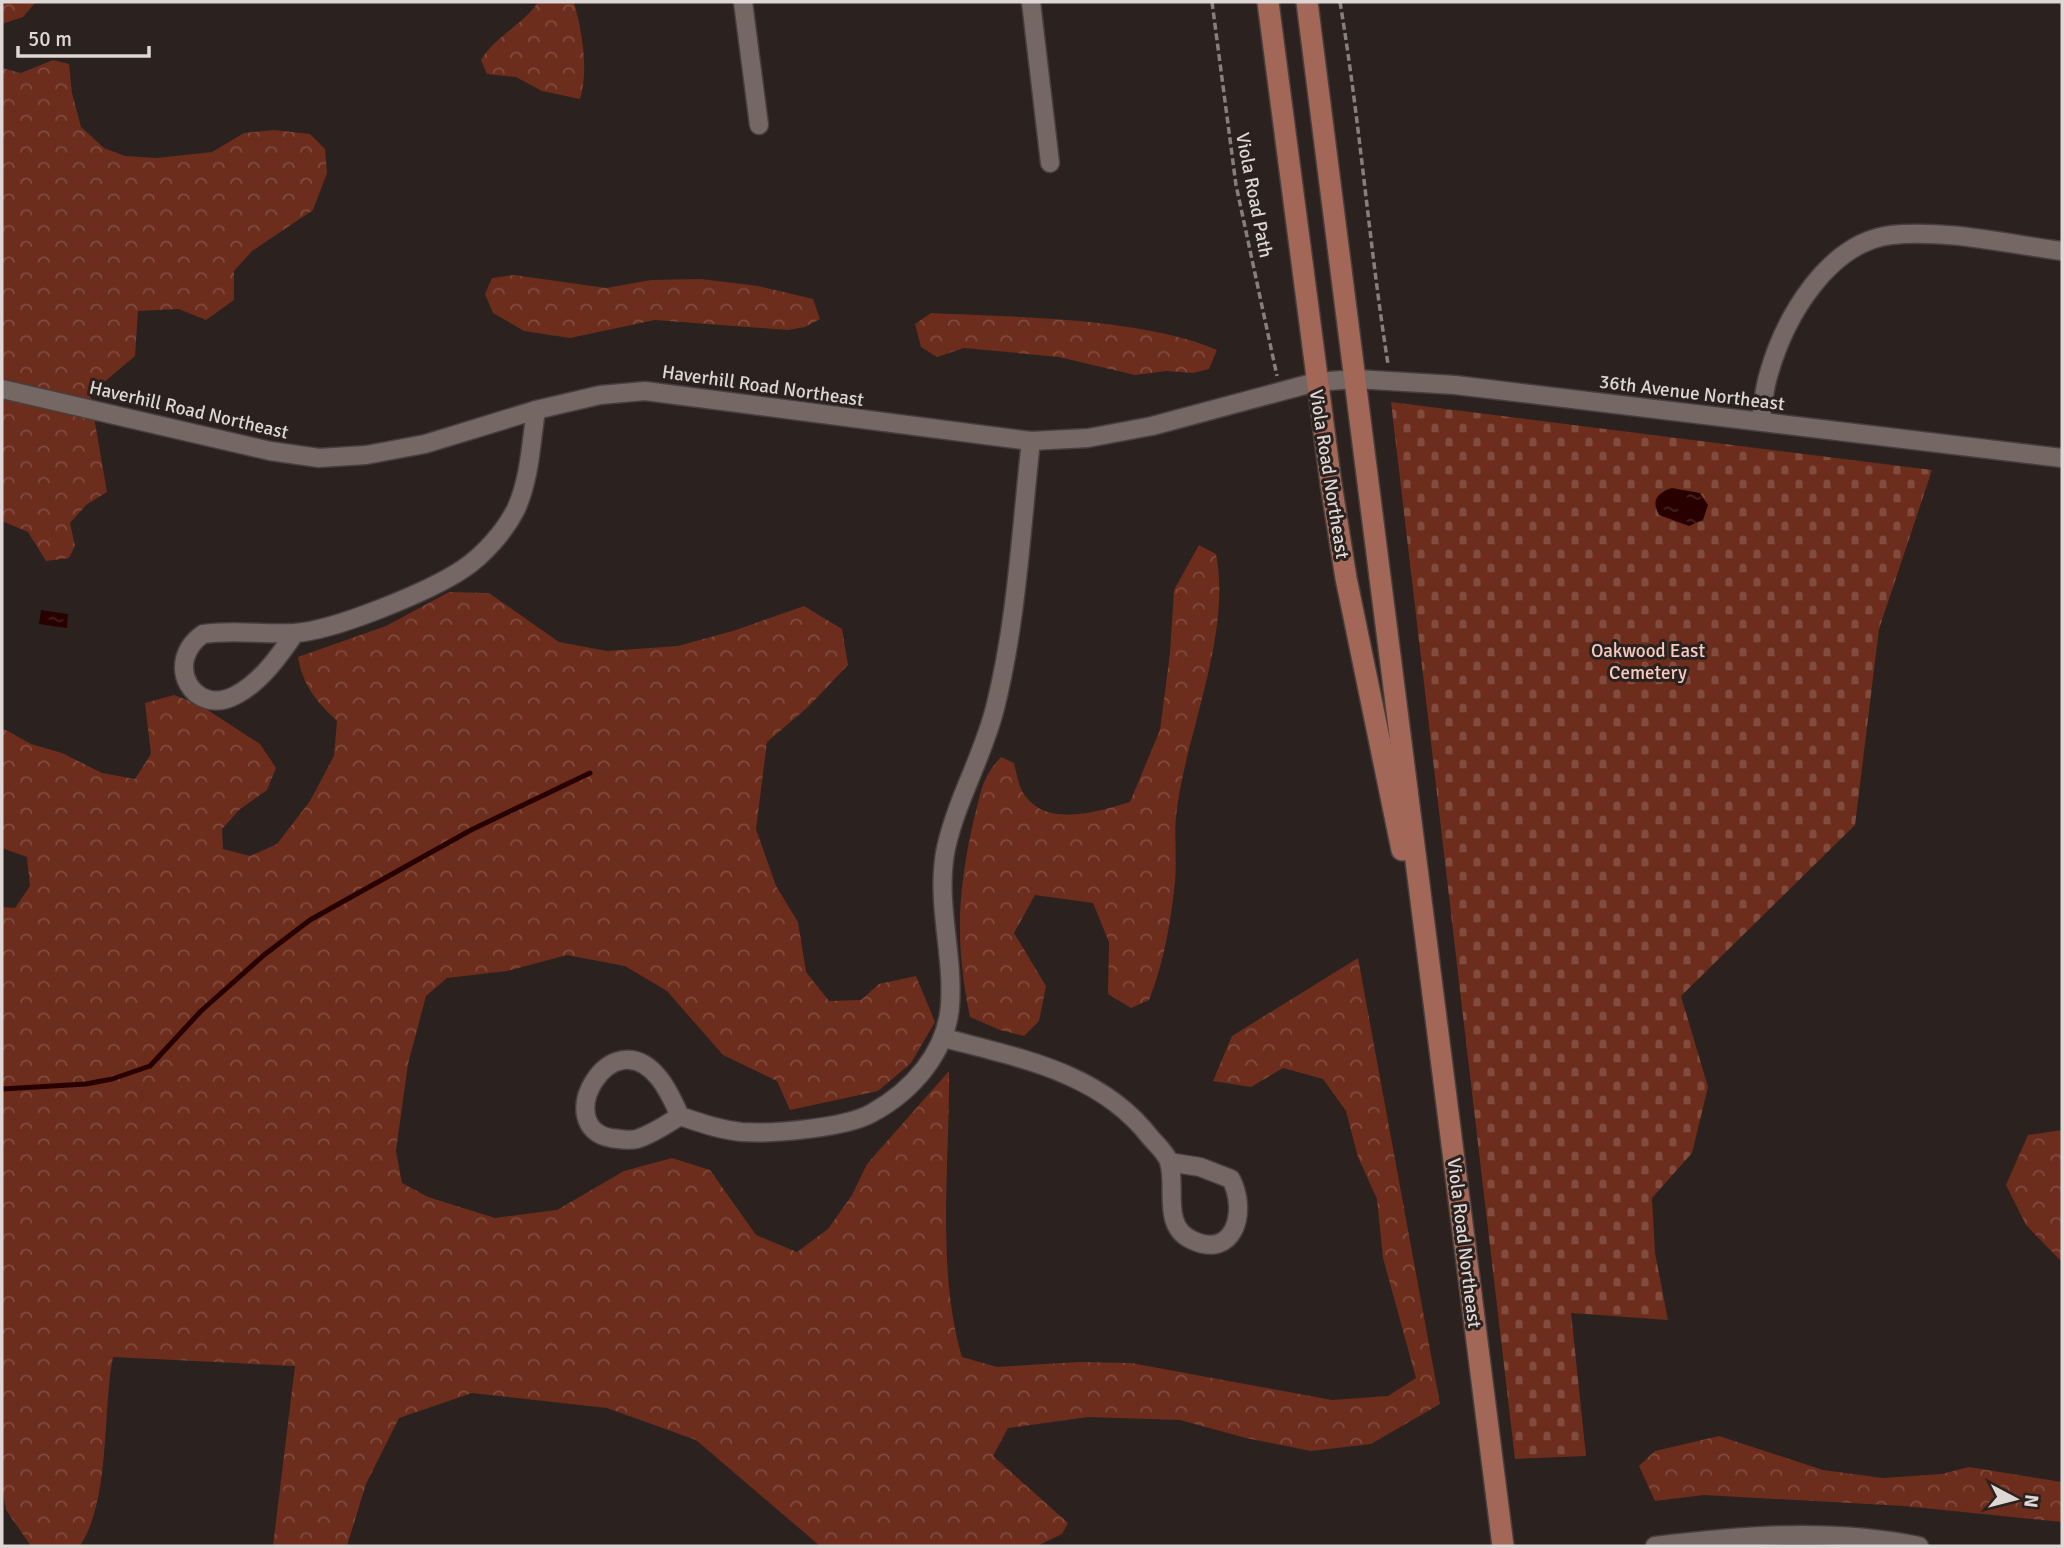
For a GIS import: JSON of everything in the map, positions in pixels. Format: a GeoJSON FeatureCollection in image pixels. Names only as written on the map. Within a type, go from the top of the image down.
{"type":"FeatureCollection","features":[{"type":"Feature","properties":{"kind":"main road","name":"Viola Road Northeast"},"geometry":{"type":"LineString","coordinates":[[1268,2],[1316,382],[1348,590],[1401,848],[1424,940]]}},
{"type":"Feature","properties":{"kind":"main road","name":"Viola Road Northeast"},"geometry":{"type":"LineString","coordinates":[[1307,2],[1503,1546]]}},
{"type":"Feature","properties":{"kind":"street"},"geometry":{"type":"LineString","coordinates":[[743,2],[759,125]]}},
{"type":"Feature","properties":{"kind":"street"},"geometry":{"type":"LineString","coordinates":[[1031,2],[1050,163]]}},
{"type":"Feature","properties":{"kind":"street"},"geometry":{"type":"LineString","coordinates":[[1761,421],[1768,376],[1778,344],[1796,312],[1838,259],[1862,243],[1888,236],[1917,234],[2062,251]]}},
{"type":"Feature","properties":{"kind":"street","name":"36th Avenue Northeast"},"geometry":{"type":"LineString","coordinates":[[1316,382],[1391,380],[2062,458]]}},
{"type":"Feature","properties":{"kind":"street","name":"Haverhill Road Northeast"},"geometry":{"type":"LineString","coordinates":[[2,389],[270,451],[319,458],[366,455],[425,444],[536,410],[600,396],[645,391],[1031,441],[1088,438],[1152,426],[1316,382]]}},
{"type":"Feature","properties":{"kind":"street"},"geometry":{"type":"LineString","coordinates":[[295,633],[272,663],[250,686],[234,697],[216,700],[202,697],[191,690],[184,677],[185,655],[192,642],[203,634],[295,633],[332,625],[396,602],[464,569],[496,538],[515,510],[526,481],[536,410]]}},
{"type":"Feature","properties":{"kind":"street"},"geometry":{"type":"LineString","coordinates":[[680,1116],[635,1140],[598,1135],[588,1124],[586,1111],[594,1076],[608,1065],[625,1060],[642,1065],[658,1076],[680,1116],[713,1127],[743,1132],[828,1125],[870,1114],[903,1092],[926,1068],[944,1038],[950,1006],[941,890],[946,850],[958,803],[995,711],[1008,650],[1031,441]]}},
{"type":"Feature","properties":{"kind":"street"},"geometry":{"type":"LineString","coordinates":[[944,1038],[1034,1062],[1077,1078],[1111,1098],[1145,1130],[1169,1161],[1172,1212],[1179,1228],[1190,1239],[1218,1243],[1229,1235],[1239,1221],[1241,1206],[1231,1179],[1200,1167],[1169,1161]]}},
{"type":"Feature","properties":{"kind":"street"},"geometry":{"type":"LineString","coordinates":[[1655,1546],[1774,1535],[1860,1538],[1919,1546]]}},
{"type":"Feature","properties":{"kind":"path","name":"Viola Road Path"},"geometry":{"type":"LineString","coordinates":[[1212,2],[1236,185],[1279,392]]}},
{"type":"Feature","properties":{"kind":"path"},"geometry":{"type":"LineString","coordinates":[[1340,2],[1354,88],[1377,296],[1391,380]]}},
{"type":"Feature","properties":{"kind":"green space"},"geometry":{"type":"Polygon","coordinates":[[[4,2],[35,3],[23,17],[2,24],[4,2]]]}},
{"type":"Feature","properties":{"kind":"green space"},"geometry":{"type":"Polygon","coordinates":[[[538,2],[574,2],[584,63],[580,99],[542,91],[516,77],[487,74],[481,60],[538,2]]]}},
{"type":"Feature","properties":{"kind":"green space"},"geometry":{"type":"Polygon","coordinates":[[[53,60],[69,64],[72,93],[81,127],[104,148],[125,156],[157,158],[212,152],[244,133],[274,130],[310,134],[325,149],[327,173],[313,210],[252,251],[234,271],[234,300],[206,320],[179,309],[138,311],[135,356],[90,394],[107,492],[86,505],[70,523],[75,546],[69,558],[46,561],[28,532],[2,521],[2,68],[21,73],[53,60]]]}},
{"type":"Feature","properties":{"kind":"green space"},"geometry":{"type":"Polygon","coordinates":[[[514,275],[606,288],[651,280],[701,279],[758,286],[813,299],[820,319],[805,327],[788,330],[655,320],[570,338],[524,331],[493,313],[485,294],[492,278],[514,275]]]}},
{"type":"Feature","properties":{"kind":"green space"},"geometry":{"type":"Polygon","coordinates":[[[931,313],[1116,325],[1187,339],[1217,350],[1209,369],[1193,373],[1167,371],[1135,375],[1059,357],[964,348],[937,357],[921,347],[915,324],[931,313]]]}},
{"type":"Feature","properties":{"kind":"green space","name":"Oakwood East Cemetery"},"geometry":{"type":"Polygon","coordinates":[[[1391,402],[1932,470],[1879,629],[1855,825],[1681,996],[1708,1087],[1692,1153],[1652,1198],[1655,1253],[1668,1320],[1571,1313],[1586,1456],[1515,1459],[1391,402]]]}},
{"type":"Feature","properties":{"kind":"green space"},"geometry":{"type":"Polygon","coordinates":[[[1199,545],[1216,554],[1218,618],[1213,651],[1181,785],[1176,816],[1176,873],[1171,911],[1163,957],[1149,1000],[1131,1008],[1108,994],[1109,942],[1093,903],[1035,895],[1014,933],[1046,986],[1039,1021],[1024,1036],[1000,1030],[970,1017],[960,941],[961,895],[968,846],[986,778],[1001,757],[1014,763],[1021,789],[1030,802],[1042,810],[1056,814],[1086,813],[1130,802],[1160,730],[1170,653],[1174,590],[1199,545]]]}},
{"type":"Feature","properties":{"kind":"green space"},"geometry":{"type":"Polygon","coordinates":[[[449,592],[489,593],[559,642],[607,651],[678,646],[736,630],[804,606],[842,629],[848,665],[808,707],[767,742],[756,829],[776,886],[798,922],[806,972],[829,1001],[861,1000],[879,984],[916,976],[935,1022],[911,1063],[878,1091],[790,1110],[777,1081],[723,1055],[667,991],[625,966],[567,955],[507,971],[447,978],[426,996],[408,1064],[396,1151],[402,1183],[428,1197],[495,1218],[557,1210],[624,1171],[672,1158],[710,1170],[756,1235],[797,1252],[828,1229],[852,1195],[867,1164],[949,1071],[947,1252],[954,1323],[962,1357],[997,1367],[1079,1362],[1131,1363],[1332,1400],[1388,1396],[1416,1378],[1383,1258],[1377,1199],[1358,1157],[1346,1111],[1323,1079],[1283,1068],[1251,1087],[1213,1081],[1232,1036],[1358,958],[1440,1404],[1371,1444],[1311,1451],[1246,1438],[1180,1420],[1088,1417],[1008,1428],[993,1456],[1068,1523],[1062,1534],[1037,1546],[820,1546],[696,1440],[607,1408],[472,1393],[399,1418],[366,1484],[347,1546],[273,1546],[295,1366],[113,1357],[101,1480],[90,1526],[80,1546],[31,1546],[6,1510],[2,1487],[2,907],[15,908],[30,886],[27,857],[2,848],[2,728],[31,744],[62,753],[102,773],[135,779],[151,754],[145,703],[174,695],[200,705],[260,744],[276,768],[267,790],[239,810],[222,829],[223,849],[250,856],[277,844],[310,801],[334,756],[337,721],[312,692],[303,676],[298,657],[386,626],[449,592]]]}},
{"type":"Feature","properties":{"kind":"green space"},"geometry":{"type":"Polygon","coordinates":[[[2062,1130],[2062,1262],[2026,1225],[2006,1185],[2028,1135],[2062,1130]]]}},
{"type":"Feature","properties":{"kind":"green space"},"geometry":{"type":"Polygon","coordinates":[[[1719,1436],[1823,1470],[1883,1478],[1942,1474],[1969,1467],[2062,1482],[2062,1522],[1904,1506],[1704,1495],[1655,1501],[1639,1466],[1655,1451],[1719,1436]]]}},
{"type":"Feature","properties":{"kind":"water"},"geometry":{"type":"Polygon","coordinates":[[[1672,488],[1700,493],[1708,505],[1703,520],[1689,526],[1659,515],[1657,498],[1672,488]]]}},
{"type":"Feature","properties":{"kind":"water"},"geometry":{"type":"Polygon","coordinates":[[[41,610],[68,614],[67,628],[39,624],[41,610]]]}},
{"type":"Feature","properties":{"kind":"waterway"},"geometry":{"type":"LineString","coordinates":[[2,1089],[86,1084],[112,1079],[150,1066],[201,1011],[264,955],[310,920],[471,830],[590,773]]}}]}
